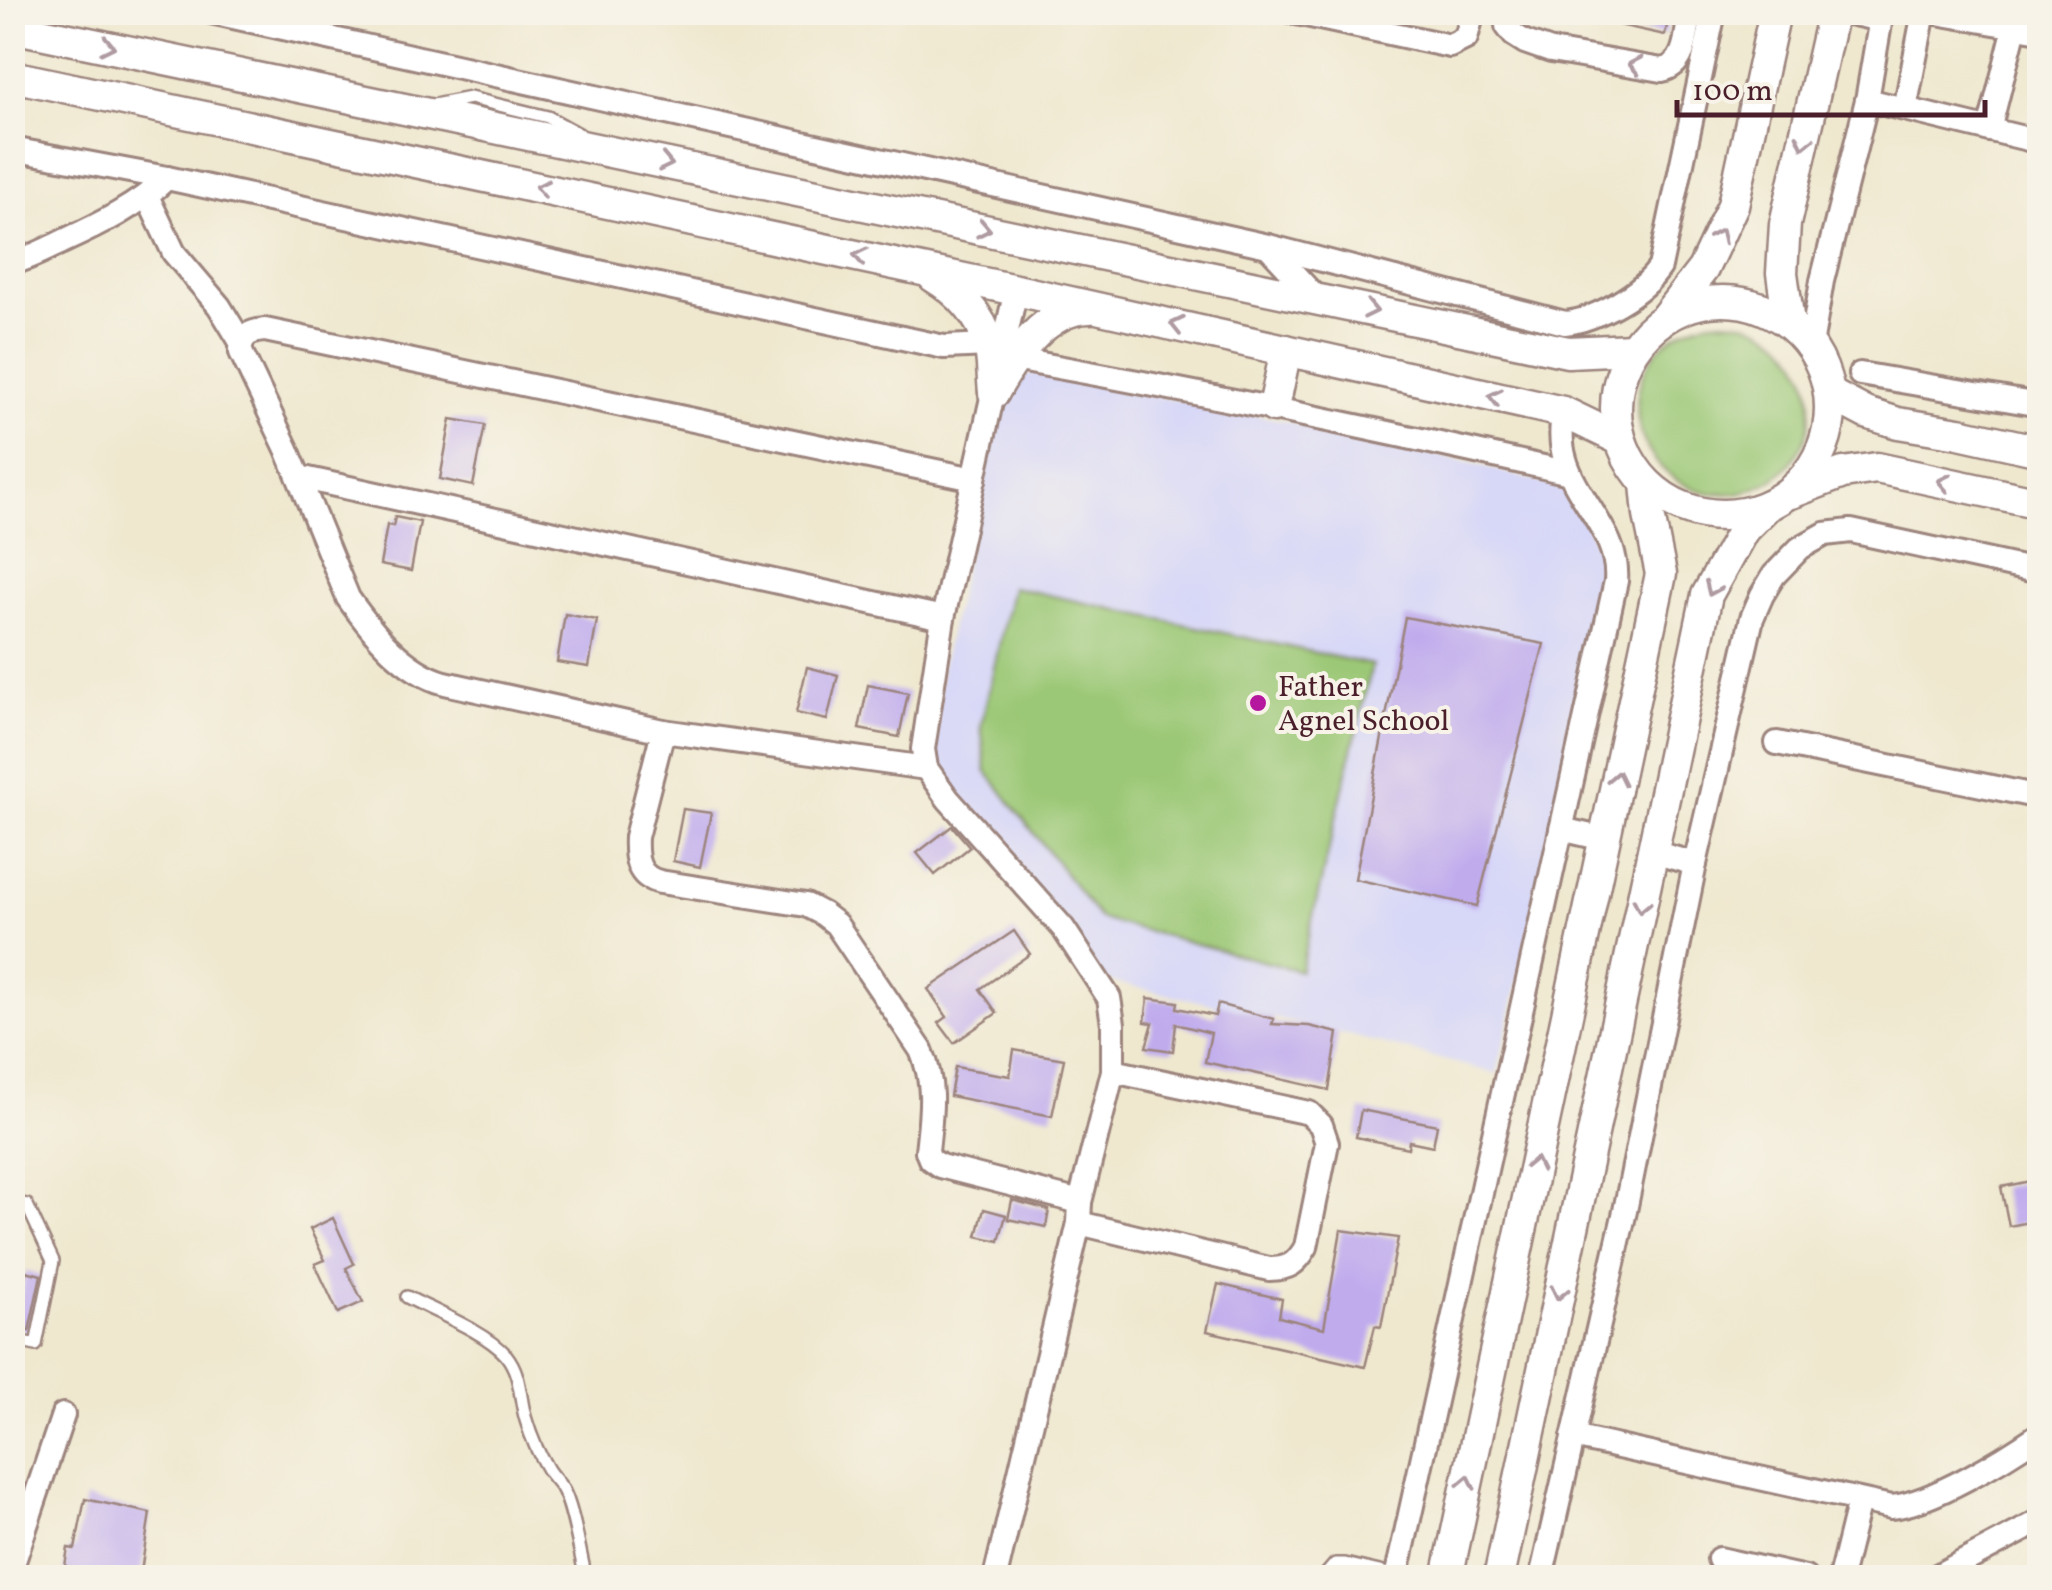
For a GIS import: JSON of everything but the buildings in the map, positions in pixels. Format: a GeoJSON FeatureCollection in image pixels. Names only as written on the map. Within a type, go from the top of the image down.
{"type":"FeatureCollection","features":[{"type":"Feature","properties":{"kind":"street"},"geometry":{"type":"LineString","coordinates":[[211,12],[316,23],[1268,246],[1565,323],[1599,315],[1642,285],[1660,267],[1714,12]]}},
{"type":"Feature","properties":{"kind":"street"},"geometry":{"type":"LineString","coordinates":[[1292,12],[1450,46],[1466,38],[1473,12]]}},
{"type":"Feature","properties":{"kind":"street"},"geometry":{"type":"LineString","coordinates":[[1507,12],[1506,26],[1525,42],[1552,51],[1662,70],[1679,62],[1690,12]]}},
{"type":"Feature","properties":{"kind":"street"},"geometry":{"type":"LineString","coordinates":[[1666,317],[1703,269],[1733,205],[1775,12]]}},
{"type":"Feature","properties":{"kind":"street"},"geometry":{"type":"LineString","coordinates":[[1788,323],[1782,273],[1785,224],[1833,12]]}},
{"type":"Feature","properties":{"kind":"street"},"geometry":{"type":"LineString","coordinates":[[1811,346],[1822,280],[1868,100],[1881,16],[1844,12]]}},
{"type":"Feature","properties":{"kind":"street"},"geometry":{"type":"LineString","coordinates":[[1906,109],[1928,12],[2040,30]]}},
{"type":"Feature","properties":{"kind":"street"},"geometry":{"type":"LineString","coordinates":[[1989,130],[2015,26]]}},
{"type":"Feature","properties":{"kind":"street"},"geometry":{"type":"LineString","coordinates":[[12,27],[1568,352],[1632,349]]}},
{"type":"Feature","properties":{"kind":"street"},"geometry":{"type":"LineString","coordinates":[[12,76],[1016,290],[1562,412],[1619,439]]}},
{"type":"Feature","properties":{"kind":"street"},"geometry":{"type":"LineString","coordinates":[[1868,100],[2040,142]]}},
{"type":"Feature","properties":{"kind":"street"},"geometry":{"type":"LineString","coordinates":[[12,149],[167,178],[944,347],[1001,352],[1359,424],[1570,473]]}},
{"type":"Feature","properties":{"kind":"street"},"geometry":{"type":"LineString","coordinates":[[12,264],[95,227],[147,196],[167,178]]}},
{"type":"Feature","properties":{"kind":"street"},"geometry":{"type":"LineString","coordinates":[[147,196],[174,253],[219,306],[240,342],[348,598],[362,618],[419,673],[445,683],[663,731],[926,768]]}},
{"type":"Feature","properties":{"kind":"street"},"geometry":{"type":"LineString","coordinates":[[1268,246],[1317,299]]}},
{"type":"Feature","properties":{"kind":"street"},"geometry":{"type":"LineString","coordinates":[[919,269],[964,301],[1001,352],[994,392]]}},
{"type":"Feature","properties":{"kind":"street"},"geometry":{"type":"LineString","coordinates":[[995,1578],[1112,1071],[1113,1024],[1109,998],[1063,928],[948,799],[926,768],[923,750],[943,618],[1016,290]]}},
{"type":"Feature","properties":{"kind":"street"},"geometry":{"type":"LineString","coordinates":[[1764,509],[1723,517],[1682,508],[1646,484],[1630,463],[1619,439],[1616,392],[1632,349],[1666,317],[1695,304],[1728,301],[1760,307],[1788,323],[1811,346],[1824,370],[1830,394],[1824,448],[1792,493]]}},
{"type":"Feature","properties":{"kind":"street"},"geometry":{"type":"LineString","coordinates":[[1001,352],[1084,307],[1108,310]]}},
{"type":"Feature","properties":{"kind":"street"},"geometry":{"type":"LineString","coordinates":[[240,342],[254,330],[265,330],[974,480]]}},
{"type":"Feature","properties":{"kind":"street"},"geometry":{"type":"LineString","coordinates":[[1274,408],[1286,350]]}},
{"type":"Feature","properties":{"kind":"street"},"geometry":{"type":"LineString","coordinates":[[1860,374],[2040,406]]}},
{"type":"Feature","properties":{"kind":"street"},"geometry":{"type":"LineString","coordinates":[[1830,394],[1898,424],[2040,450]]}},
{"type":"Feature","properties":{"kind":"street"},"geometry":{"type":"LineString","coordinates":[[1397,1577],[1616,581],[1612,547],[1564,457],[1562,412]]}},
{"type":"Feature","properties":{"kind":"street"},"geometry":{"type":"LineString","coordinates":[[1499,1578],[1707,595],[1743,530],[1764,509],[1843,473],[1877,468],[2040,503]]}},
{"type":"Feature","properties":{"kind":"street"},"geometry":{"type":"LineString","coordinates":[[298,478],[943,618]]}},
{"type":"Feature","properties":{"kind":"street"},"geometry":{"type":"LineString","coordinates":[[1447,1578],[1660,574],[1646,484]]}},
{"type":"Feature","properties":{"kind":"street"},"geometry":{"type":"LineString","coordinates":[[1541,1578],[1625,1211],[1695,864],[1752,618],[1774,575],[1800,548],[1825,534],[1851,531],[2040,572]]}},
{"type":"Feature","properties":{"kind":"street"},"geometry":{"type":"LineString","coordinates":[[663,731],[636,837],[635,854],[640,870],[648,880],[806,906],[836,924],[921,1050],[928,1067],[932,1084],[927,1151],[930,1159],[940,1166],[1080,1213],[1270,1269],[1286,1269],[1298,1261],[1306,1247],[1327,1143],[1322,1125],[1310,1113],[1112,1071]]}},
{"type":"Feature","properties":{"kind":"street"},"geometry":{"type":"LineString","coordinates":[[1777,743],[2040,797]]}},
{"type":"Feature","properties":{"kind":"street"},"geometry":{"type":"LineString","coordinates":[[1561,829],[1604,839]]}},
{"type":"Feature","properties":{"kind":"street"},"geometry":{"type":"LineString","coordinates":[[1653,852],[1695,864]]}},
{"type":"Feature","properties":{"kind":"street"},"geometry":{"type":"LineString","coordinates":[[12,1567],[63,1415]]}},
{"type":"Feature","properties":{"kind":"street"},"geometry":{"type":"LineString","coordinates":[[1573,1437],[1891,1507],[1909,1506],[2038,1440]]}},
{"type":"Feature","properties":{"kind":"street"},"geometry":{"type":"LineString","coordinates":[[1840,1578],[1860,1502]]}},
{"type":"Feature","properties":{"kind":"street"},"geometry":{"type":"LineString","coordinates":[[1932,1578],[2040,1522]]}},
{"type":"Feature","properties":{"kind":"street"},"geometry":{"type":"LineString","coordinates":[[1718,1559],[1804,1578]]}},
{"type":"Feature","properties":{"kind":"lane"},"geometry":{"type":"LineString","coordinates":[[12,92],[55,85]]}},
{"type":"Feature","properties":{"kind":"lane"},"geometry":{"type":"LineString","coordinates":[[12,1202],[27,1205],[53,1261],[36,1344],[12,1340]]}},
{"type":"Feature","properties":{"kind":"lane"},"geometry":{"type":"LineString","coordinates":[[406,1297],[482,1336],[508,1358],[519,1379],[525,1417],[536,1448],[567,1502],[586,1578]]}},
{"type":"Feature","properties":{"kind":"lane"},"geometry":{"type":"LineString","coordinates":[[1322,1578],[1335,1564],[1397,1577]]}},
{"type":"Feature","properties":{"kind":"shaded area","name":"Father Agnel School"},"geometry":{"type":"Polygon","coordinates":[[[1034,373],[1271,418],[1479,465],[1570,491],[1601,557],[1602,606],[1497,1074],[1353,1036],[1104,980],[935,768],[933,739],[942,666],[1000,406],[1015,378],[1034,373]]]}},
{"type":"Feature","properties":{"kind":"green space"},"geometry":{"type":"Polygon","coordinates":[[[1724,320],[1757,327],[1786,345],[1804,374],[1811,407],[1804,440],[1786,469],[1757,487],[1724,494],[1691,487],[1662,469],[1644,440],[1637,407],[1644,374],[1662,345],[1691,327],[1724,320]]]}},
{"type":"Feature","properties":{"kind":"green space"},"geometry":{"type":"Polygon","coordinates":[[[1012,587],[1372,665],[1300,971],[1100,919],[986,771],[981,726],[1012,587]]]}},
{"type":"Feature","properties":{"kind":"place","name":"Father Agnel School"},"geometry":{"type":"Point","coordinates":[1258,703]}}]}
